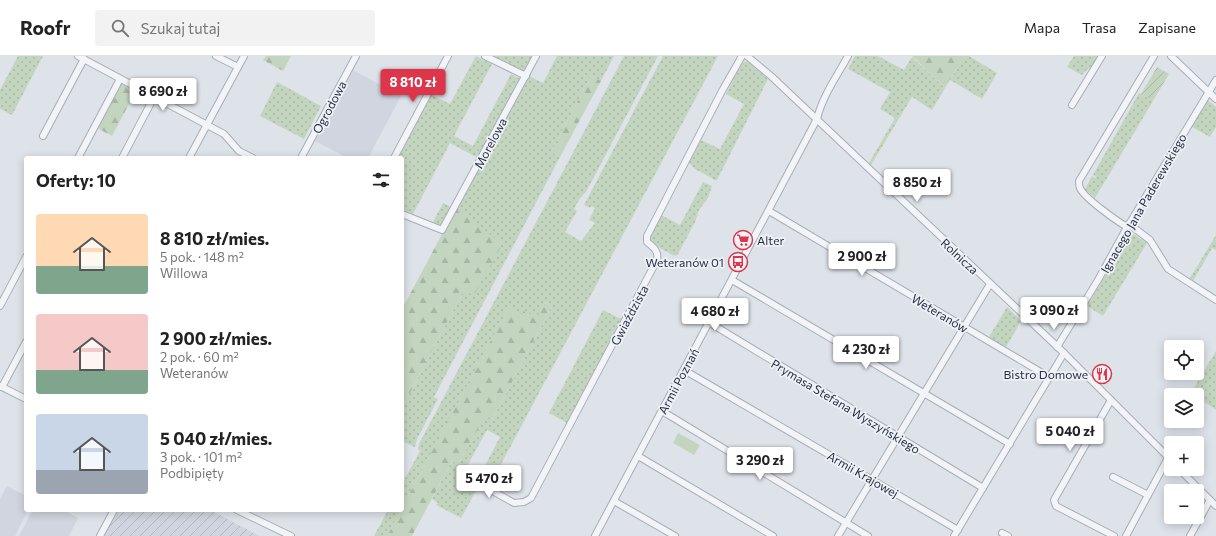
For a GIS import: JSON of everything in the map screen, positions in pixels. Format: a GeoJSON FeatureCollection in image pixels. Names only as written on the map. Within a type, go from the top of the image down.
{"type":"FeatureCollection","features":[{"type":"Feature","properties":{"kind":"street"},"geometry":{"type":"LineString","coordinates":[[78,56],[207,124],[224,134],[239,150],[250,156]]}},
{"type":"Feature","properties":{"kind":"street"},"geometry":{"type":"LineString","coordinates":[[216,56],[238,67]]}},
{"type":"Feature","properties":{"kind":"street"},"geometry":{"type":"LineString","coordinates":[[190,156],[244,56]]}},
{"type":"Feature","properties":{"kind":"street","name":"Ogrodowa"},"geometry":{"type":"LineString","coordinates":[[302,156],[356,56]]}},
{"type":"Feature","properties":{"kind":"street"},"geometry":{"type":"LineString","coordinates":[[395,156],[448,56]]}},
{"type":"Feature","properties":{"kind":"street"},"geometry":{"type":"LineString","coordinates":[[485,56],[526,76]]}},
{"type":"Feature","properties":{"kind":"street","name":"Morelowa"},"geometry":{"type":"LineString","coordinates":[[404,215],[442,230],[536,56]]}},
{"type":"Feature","properties":{"kind":"street","name":"Gwiaździsta"},"geometry":{"type":"LineString","coordinates":[[466,476],[512,502],[524,502],[531,498],[657,260],[657,251],[647,242],[647,236],[722,91],[742,56]]}},
{"type":"Feature","properties":{"kind":"street","name":"Rolnicza"},"geometry":{"type":"LineString","coordinates":[[746,56],[771,76],[1064,353],[1164,453]]}},
{"type":"Feature","properties":{"kind":"street","name":"Armii Poznań"},"geometry":{"type":"LineString","coordinates":[[595,536],[769,211],[817,119],[818,112],[829,89],[848,56]]}},
{"type":"Feature","properties":{"kind":"street"},"geometry":{"type":"LineString","coordinates":[[1072,105],[1102,56]]}},
{"type":"Feature","properties":{"kind":"street"},"geometry":{"type":"LineString","coordinates":[[1154,56],[1079,181],[1079,186],[1083,193],[1107,214],[1146,236],[1168,269],[1216,300]]}},
{"type":"Feature","properties":{"kind":"street"},"geometry":{"type":"LineString","coordinates":[[1171,56],[1216,99]]}},
{"type":"Feature","properties":{"kind":"street"},"geometry":{"type":"LineString","coordinates":[[43,136],[84,60]]}},
{"type":"Feature","properties":{"kind":"street"},"geometry":{"type":"LineString","coordinates":[[79,156],[120,79]]}},
{"type":"Feature","properties":{"kind":"street","name":"Ignacego Jana Paderewskiego"},"geometry":{"type":"LineString","coordinates":[[1057,347],[1216,80]]}},
{"type":"Feature","properties":{"kind":"street"},"geometry":{"type":"LineString","coordinates":[[123,156],[154,97]]}},
{"type":"Feature","properties":{"kind":"street","name":"Weteranów"},"geometry":{"type":"LineString","coordinates":[[769,211],[1049,377]]}},
{"type":"Feature","properties":{"kind":"street"},"geometry":{"type":"LineString","coordinates":[[0,306],[24,261]]}},
{"type":"Feature","properties":{"kind":"street"},"geometry":{"type":"LineString","coordinates":[[732,280],[1010,444]]}},
{"type":"Feature","properties":{"kind":"street"},"geometry":{"type":"LineString","coordinates":[[838,536],[990,284]]}},
{"type":"Feature","properties":{"kind":"street","name":"Prymasa Stefana Wyszyńskiego"},"geometry":{"type":"LineString","coordinates":[[710,322],[984,488]]}},
{"type":"Feature","properties":{"kind":"street"},"geometry":{"type":"LineString","coordinates":[[24,346],[1,386],[24,398]]}},
{"type":"Feature","properties":{"kind":"street"},"geometry":{"type":"LineString","coordinates":[[954,536],[1064,353]]}},
{"type":"Feature","properties":{"kind":"street","name":"Armii Krajowej"},"geometry":{"type":"LineString","coordinates":[[684,370],[958,530]]}},
{"type":"Feature","properties":{"kind":"street"},"geometry":{"type":"LineString","coordinates":[[1111,400],[1056,494],[1054,500],[1056,506],[1114,536]]}},
{"type":"Feature","properties":{"kind":"street"},"geometry":{"type":"LineString","coordinates":[[662,412],[868,536]]}},
{"type":"Feature","properties":{"kind":"street"},"geometry":{"type":"LineString","coordinates":[[638,456],[773,536]]}},
{"type":"Feature","properties":{"kind":"street"},"geometry":{"type":"LineString","coordinates":[[1126,536],[1164,469]]}},
{"type":"Feature","properties":{"kind":"street"},"geometry":{"type":"LineString","coordinates":[[1186,476],[1216,506]]}},
{"type":"Feature","properties":{"kind":"street"},"geometry":{"type":"LineString","coordinates":[[1113,477],[1148,495]]}},
{"type":"Feature","properties":{"kind":"street"},"geometry":{"type":"LineString","coordinates":[[1190,536],[1210,500]]}},
{"type":"Feature","properties":{"kind":"street"},"geometry":{"type":"LineString","coordinates":[[614,501],[675,536]]}},
{"type":"Feature","properties":{"kind":"street"},"geometry":{"type":"LineString","coordinates":[[100,536],[113,512]]}},
{"type":"Feature","properties":{"kind":"street"},"geometry":{"type":"LineString","coordinates":[[241,512],[291,536]]}},
{"type":"Feature","properties":{"kind":"street"},"geometry":{"type":"LineString","coordinates":[[265,524],[282,536]]}},
{"type":"Feature","properties":{"kind":"shaded area"},"geometry":{"type":"Polygon","coordinates":[[[353,70],[401,96],[369,156],[344,156],[315,141],[353,70]]]}},
{"type":"Feature","properties":{"kind":"shaded area"},"geometry":{"type":"Polygon","coordinates":[[[7,486],[24,495],[24,512],[27,512],[15,536],[0,536],[0,499],[7,486]]]}},
{"type":"Feature","properties":{"kind":"shaded area"},"geometry":{"type":"Polygon","coordinates":[[[32,512],[68,512],[78,518],[69,536],[19,536],[32,512]]]}},
{"type":"Feature","properties":{"kind":"shaded area"},"geometry":{"type":"Polygon","coordinates":[[[117,512],[214,512],[260,536],[104,536],[117,512]]]}},
{"type":"Feature","properties":{"kind":"green space"},"geometry":{"type":"Polygon","coordinates":[[[18,56],[43,56],[12,115],[0,109],[0,90],[18,56]]]}},
{"type":"Feature","properties":{"kind":"green space"},"geometry":{"type":"Polygon","coordinates":[[[266,56],[291,56],[283,71],[263,60],[266,56]]]}},
{"type":"Feature","properties":{"kind":"green space"},"geometry":{"type":"Polygon","coordinates":[[[476,56],[492,64],[454,136],[473,146],[511,74],[522,80],[480,159],[450,143],[413,214],[404,211],[404,156],[398,156],[430,94],[450,104],[476,56]]]}},
{"type":"Feature","properties":{"kind":"green space"},"geometry":{"type":"Polygon","coordinates":[[[491,56],[533,56],[524,74],[491,56]]]}},
{"type":"Feature","properties":{"kind":"green space"},"geometry":{"type":"Polygon","coordinates":[[[557,56],[614,56],[601,81],[591,76],[551,152],[560,157],[434,397],[438,399],[417,439],[415,447],[404,442],[404,404],[464,290],[474,295],[456,208],[530,72],[531,77],[543,83],[557,56]]]}},
{"type":"Feature","properties":{"kind":"green space"},"geometry":{"type":"Polygon","coordinates":[[[624,56],[658,56],[586,192],[580,198],[574,209],[577,211],[565,232],[581,241],[595,223],[589,220],[595,208],[591,206],[590,208],[584,205],[663,56],[718,56],[490,485],[478,479],[500,437],[487,430],[460,479],[465,482],[468,481],[478,487],[461,518],[436,505],[438,503],[432,499],[452,461],[458,464],[484,416],[492,420],[552,306],[545,302],[537,318],[521,315],[508,309],[404,504],[404,480],[420,451],[418,449],[420,442],[624,56]]]}},
{"type":"Feature","properties":{"kind":"green space"},"geometry":{"type":"Polygon","coordinates":[[[855,56],[878,56],[904,70],[912,57],[945,88],[932,110],[912,97],[871,165],[869,163],[895,118],[880,109],[890,92],[848,69],[855,56]]]}},
{"type":"Feature","properties":{"kind":"green space"},"geometry":{"type":"Polygon","coordinates":[[[912,56],[964,56],[945,88],[912,56]]]}},
{"type":"Feature","properties":{"kind":"green space"},"geometry":{"type":"Polygon","coordinates":[[[964,56],[969,56],[997,73],[982,99],[950,80],[964,56]]]}},
{"type":"Feature","properties":{"kind":"green space"},"geometry":{"type":"Polygon","coordinates":[[[1074,56],[1100,56],[1082,75],[1067,67],[1074,56]]]}},
{"type":"Feature","properties":{"kind":"green space"},"geometry":{"type":"Polygon","coordinates":[[[747,61],[768,79],[717,180],[715,180],[695,169],[689,163],[701,140],[720,149],[744,104],[726,94],[742,63],[747,61]]]}},
{"type":"Feature","properties":{"kind":"green space"},"geometry":{"type":"Polygon","coordinates":[[[1157,67],[1169,74],[1153,101],[1141,94],[1157,67]]]}},
{"type":"Feature","properties":{"kind":"green space"},"geometry":{"type":"Polygon","coordinates":[[[591,76],[601,81],[560,157],[551,152],[591,76]]]}},
{"type":"Feature","properties":{"kind":"green space"},"geometry":{"type":"Polygon","coordinates":[[[277,82],[321,106],[304,139],[260,116],[277,82]]]}},
{"type":"Feature","properties":{"kind":"green space"},"geometry":{"type":"Polygon","coordinates":[[[122,83],[136,91],[112,136],[97,128],[120,84],[122,83]]]}},
{"type":"Feature","properties":{"kind":"green space"},"geometry":{"type":"Polygon","coordinates":[[[1139,93],[1153,101],[1095,198],[1085,189],[1092,176],[1095,178],[1096,177],[1093,175],[1139,93]]]}},
{"type":"Feature","properties":{"kind":"green space"},"geometry":{"type":"Polygon","coordinates":[[[1208,100],[1216,107],[1216,127],[1210,137],[1192,127],[1208,100]]]}},
{"type":"Feature","properties":{"kind":"green space"},"geometry":{"type":"Polygon","coordinates":[[[703,182],[712,186],[708,198],[699,210],[695,222],[678,254],[675,256],[657,246],[651,240],[650,236],[661,215],[680,225],[703,182]]]}},
{"type":"Feature","properties":{"kind":"green space"},"geometry":{"type":"Polygon","coordinates":[[[443,203],[453,208],[442,226],[433,222],[443,203]]]}},
{"type":"Feature","properties":{"kind":"green space"},"geometry":{"type":"Polygon","coordinates":[[[456,208],[502,244],[474,295],[464,290],[404,404],[404,305],[456,208]]]}},
{"type":"Feature","properties":{"kind":"green space"},"geometry":{"type":"Polygon","coordinates":[[[1132,233],[1147,243],[1103,316],[1087,306],[1116,258],[1127,235],[1132,233]]]}},
{"type":"Feature","properties":{"kind":"green space"},"geometry":{"type":"Polygon","coordinates":[[[1216,235],[1216,250],[1212,248],[1193,281],[1190,278],[1216,235]]]}},
{"type":"Feature","properties":{"kind":"green space"},"geometry":{"type":"Polygon","coordinates":[[[545,302],[552,306],[492,420],[484,417],[458,464],[452,461],[412,536],[387,536],[400,512],[404,512],[404,504],[508,308],[521,315],[524,311],[537,317],[545,302]]]}},
{"type":"Feature","properties":{"kind":"green space"},"geometry":{"type":"Polygon","coordinates":[[[1007,307],[1021,321],[1006,347],[989,337],[1007,307]]]}},
{"type":"Feature","properties":{"kind":"green space"},"geometry":{"type":"Polygon","coordinates":[[[603,310],[619,318],[623,318],[567,423],[549,413],[603,310]]]}},
{"type":"Feature","properties":{"kind":"green space"},"geometry":{"type":"Polygon","coordinates":[[[1216,351],[1216,410],[1204,402],[1204,388],[1194,388],[1199,380],[1204,380],[1204,371],[1216,351]]]}},
{"type":"Feature","properties":{"kind":"green space"},"geometry":{"type":"Polygon","coordinates":[[[678,433],[700,445],[694,455],[673,443],[678,433]]]}},
{"type":"Feature","properties":{"kind":"green space"},"geometry":{"type":"Polygon","coordinates":[[[387,512],[400,512],[387,536],[374,536],[387,512]]]}},
{"type":"Feature","properties":{"kind":"place","name":"Alter"},"geometry":{"type":"Point","coordinates":[743,240]}},
{"type":"Feature","properties":{"kind":"place","name":"Weteranów 01"},"geometry":{"type":"Point","coordinates":[738,262]}},
{"type":"Feature","properties":{"kind":"place","name":"Bistro Domowe"},"geometry":{"type":"Point","coordinates":[1102,374]}}]}
